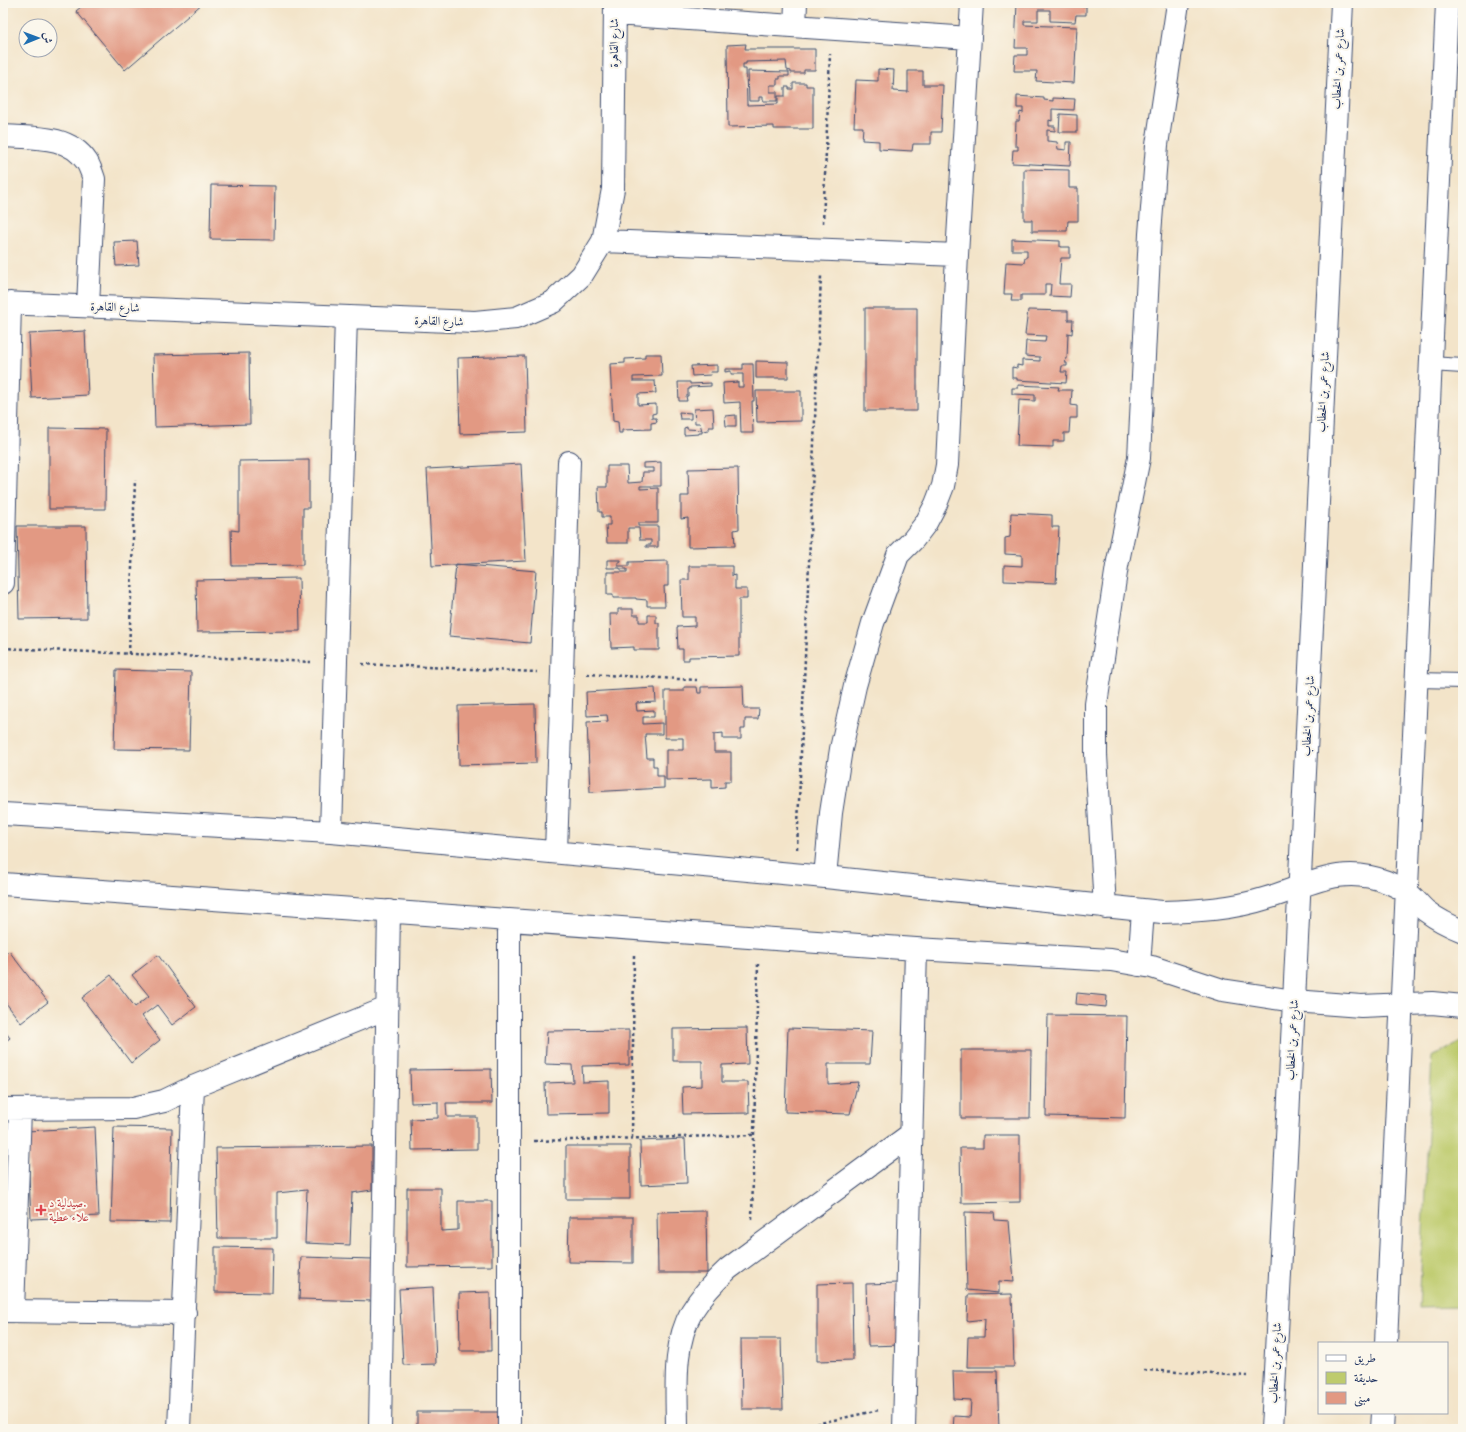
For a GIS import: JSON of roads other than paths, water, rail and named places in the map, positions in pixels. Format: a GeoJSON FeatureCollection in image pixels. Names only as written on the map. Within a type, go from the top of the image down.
{"type":"FeatureCollection","features":[{"type":"Feature","properties":{"kind":"street"},"geometry":{"type":"LineString","coordinates":[[795,26],[796,3]]}},
{"type":"Feature","properties":{"kind":"street"},"geometry":{"type":"LineString","coordinates":[[825,877],[831,813],[841,749],[855,686],[873,623],[898,555],[913,540],[926,523],[943,486],[947,466],[957,255],[972,3]]}},
{"type":"Feature","properties":{"kind":"street"},"geometry":{"type":"LineString","coordinates":[[1104,907],[1096,755],[1096,704],[1117,566],[1139,458],[1150,234],[1157,146],[1178,3]]}},
{"type":"Feature","properties":{"kind":"street","name":"شارع عمر بن الخطاب"},"geometry":{"type":"LineString","coordinates":[[1272,1429],[1300,886],[1342,3]]}},
{"type":"Feature","properties":{"kind":"street"},"geometry":{"type":"LineString","coordinates":[[1386,1342],[1403,1004],[1447,3]]}},
{"type":"Feature","properties":{"kind":"street"},"geometry":{"type":"LineString","coordinates":[[615,8],[795,26],[970,38]]}},
{"type":"Feature","properties":{"kind":"street","name":"شارع القاهرة"},"geometry":{"type":"LineString","coordinates":[[6,303],[476,322],[516,318],[552,302],[582,275],[603,241],[613,189],[615,8]]}},
{"type":"Feature","properties":{"kind":"street"},"geometry":{"type":"LineString","coordinates":[[3,136],[55,139],[73,147],[86,161],[94,179],[88,306]]}},
{"type":"Feature","properties":{"kind":"street"},"geometry":{"type":"LineString","coordinates":[[603,241],[957,255]]}},
{"type":"Feature","properties":{"kind":"street"},"geometry":{"type":"LineString","coordinates":[[3,583],[6,303]]}},
{"type":"Feature","properties":{"kind":"street"},"geometry":{"type":"LineString","coordinates":[[332,832],[346,317]]}},
{"type":"Feature","properties":{"kind":"street"},"geometry":{"type":"LineString","coordinates":[[556,852],[569,462]]}},
{"type":"Feature","properties":{"kind":"street"},"geometry":{"type":"LineString","coordinates":[[3,814],[332,832],[825,877],[1162,912],[1230,907],[1267,898],[1324,878],[1346,874],[1367,876],[1388,882],[1407,892],[1425,910],[1445,924],[1463,932]]}},
{"type":"Feature","properties":{"kind":"street"},"geometry":{"type":"LineString","coordinates":[[3,884],[916,949],[1111,960],[1139,965],[1222,990],[1294,1001],[1361,1006],[1432,1003],[1463,1006]]}},
{"type":"Feature","properties":{"kind":"street"},"geometry":{"type":"LineString","coordinates":[[380,1429],[389,911]]}},
{"type":"Feature","properties":{"kind":"street"},"geometry":{"type":"LineString","coordinates":[[1139,965],[1143,911]]}},
{"type":"Feature","properties":{"kind":"street"},"geometry":{"type":"LineString","coordinates":[[508,1429],[509,920]]}},
{"type":"Feature","properties":{"kind":"street"},"geometry":{"type":"LineString","coordinates":[[904,1429],[916,949]]}},
{"type":"Feature","properties":{"kind":"street"},"geometry":{"type":"LineString","coordinates":[[185,1313],[8,1311],[12,1109],[133,1108],[164,1101],[193,1087],[388,1008]]}},
{"type":"Feature","properties":{"kind":"street"},"geometry":{"type":"LineString","coordinates":[[179,1429],[185,1313],[193,1087]]}},
{"type":"Feature","properties":{"kind":"street"},"geometry":{"type":"LineString","coordinates":[[677,1429],[677,1366],[682,1339],[692,1312],[708,1289],[728,1269],[911,1134]]}},
{"type":"Feature","properties":{"kind":"street"},"geometry":{"type":"LineString","coordinates":[[1382,1429],[1383,1414]]}},
{"type":"Feature","properties":{"kind":"lane"},"geometry":{"type":"LineString","coordinates":[[1430,364],[1463,366]]}},
{"type":"Feature","properties":{"kind":"lane"},"geometry":{"type":"LineString","coordinates":[[1417,680],[1463,681]]}},
{"type":"Feature","properties":{"kind":"place","name":"صيدلية د. علاء عطية"},"geometry":{"type":"Point","coordinates":[41,1210]}}]}
